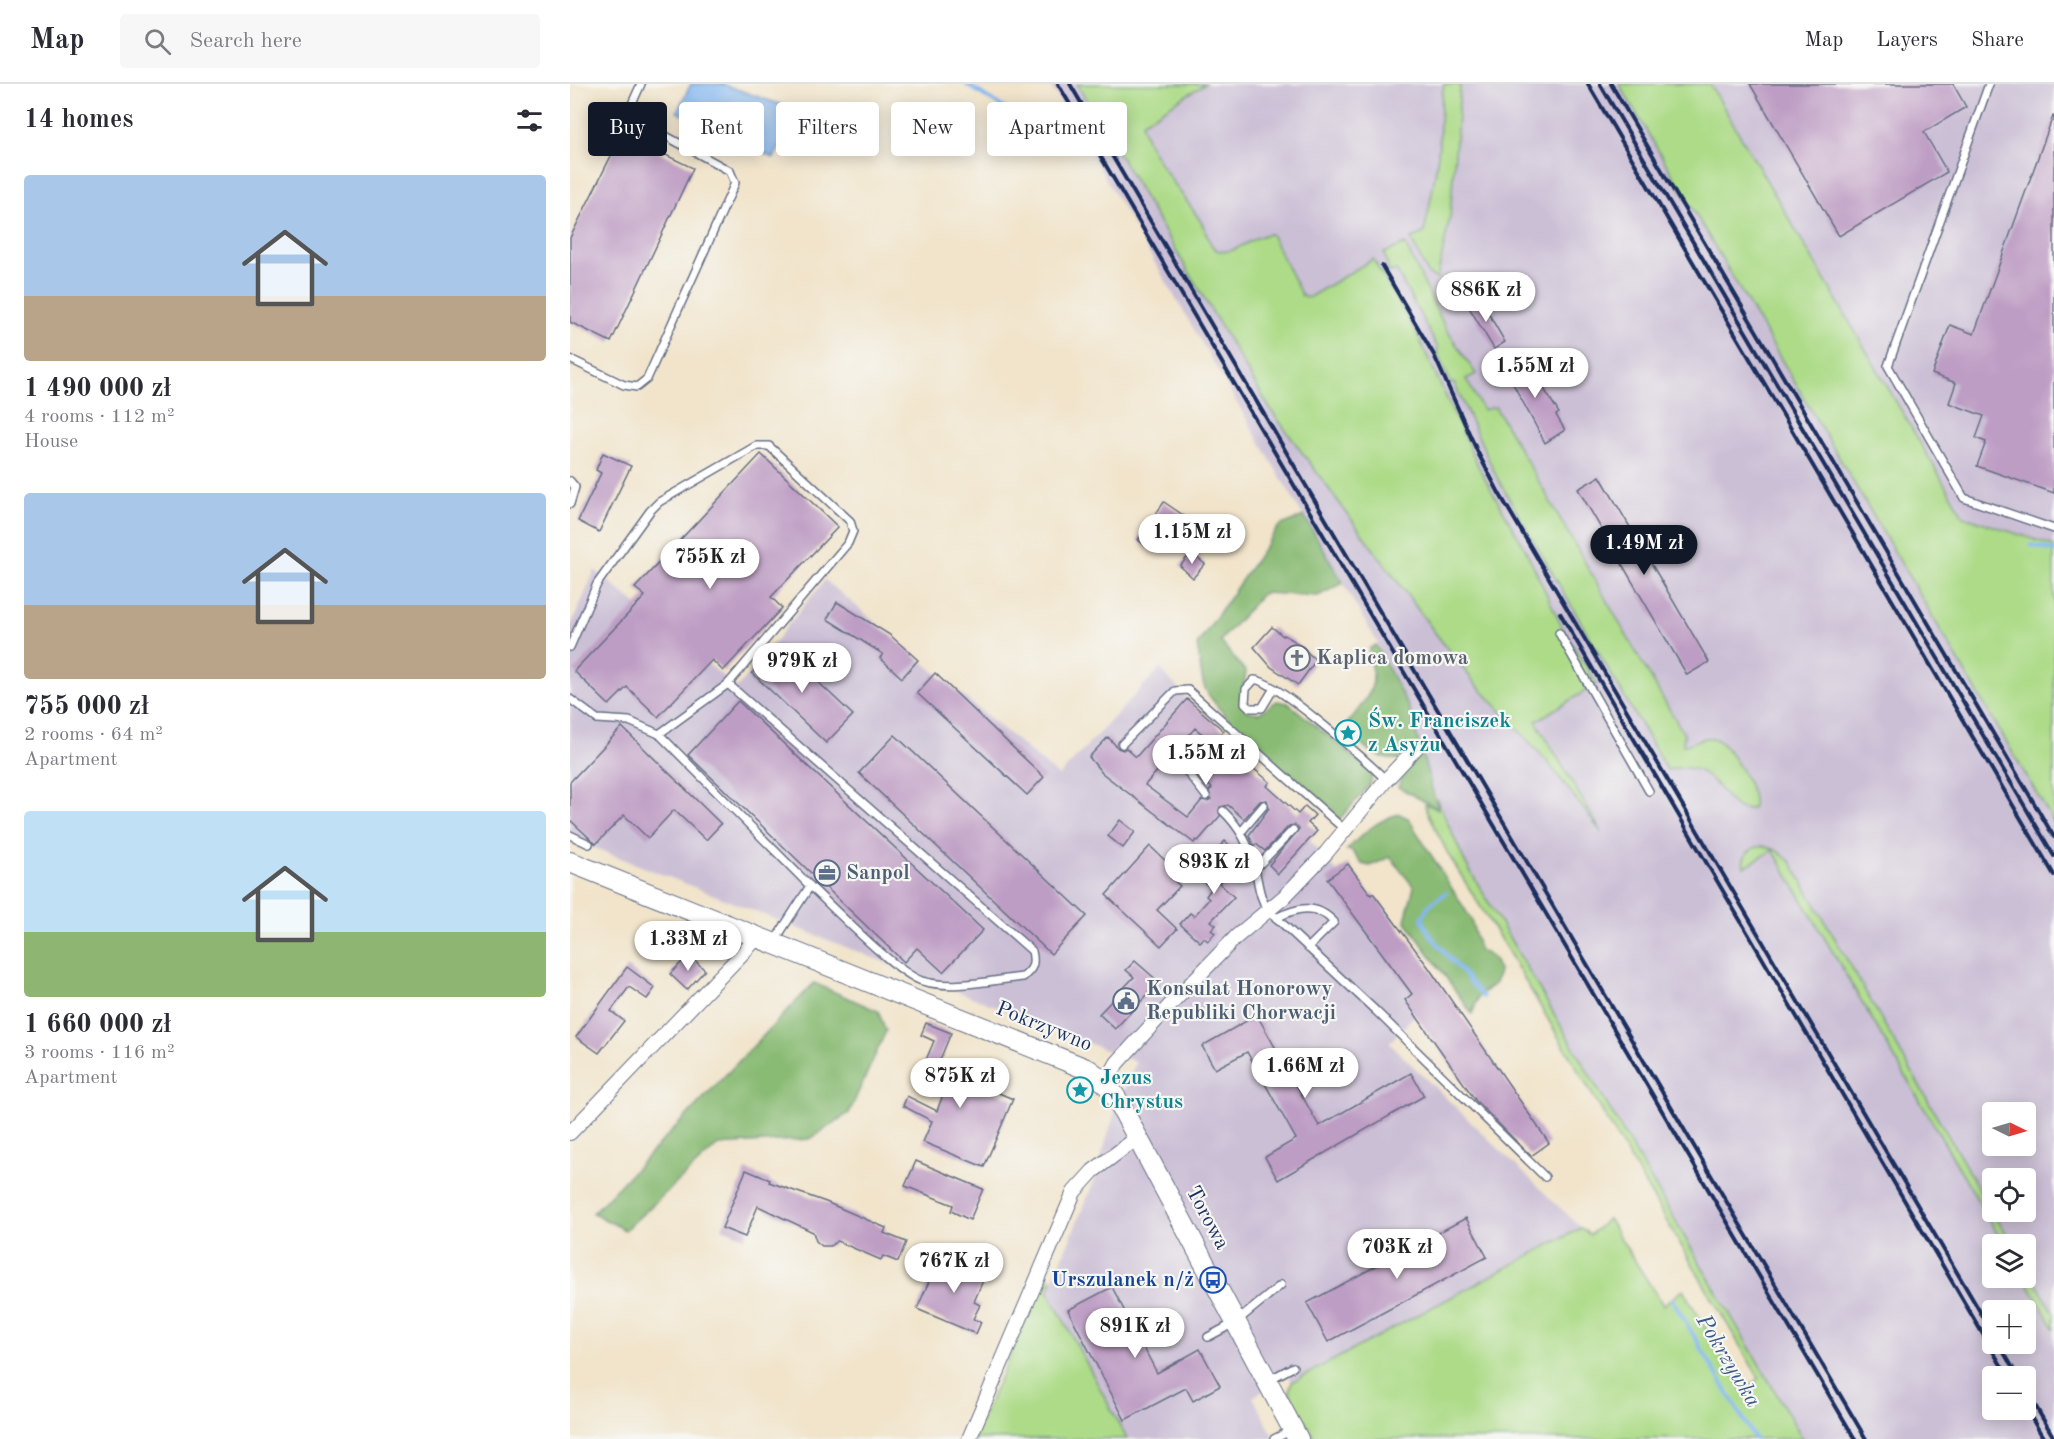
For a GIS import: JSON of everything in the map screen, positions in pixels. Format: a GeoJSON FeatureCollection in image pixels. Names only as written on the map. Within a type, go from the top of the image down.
{"type":"FeatureCollection","features":[{"type":"Feature","properties":{"kind":"street","name":"Pokrzywno"},"geometry":{"type":"LineString","coordinates":[[570,862],[1089,1070],[1106,1083],[1117,1063],[1174,1001],[1236,938],[1272,914],[1416,748]]}},
{"type":"Feature","properties":{"kind":"street"},"geometry":{"type":"LineString","coordinates":[[570,1133],[766,940]]}},
{"type":"Feature","properties":{"kind":"street","name":"Torowa"},"geometry":{"type":"LineString","coordinates":[[1106,1083],[1296,1434]]}},
{"type":"Feature","properties":{"kind":"street"},"geometry":{"type":"LineString","coordinates":[[969,1439],[1074,1192],[1093,1171],[1137,1138]]}},
{"type":"Feature","properties":{"kind":"lane"},"geometry":{"type":"LineString","coordinates":[[570,359],[624,385],[638,387],[647,379],[735,183],[730,171],[631,117],[631,105],[641,84]]}},
{"type":"Feature","properties":{"kind":"lane"},"geometry":{"type":"LineString","coordinates":[[1989,84],[1888,366],[1964,498],[2054,529]]}},
{"type":"Feature","properties":{"kind":"lane"},"geometry":{"type":"LineString","coordinates":[[570,647],[597,584],[650,511],[659,502],[761,444],[769,446],[850,520],[853,531],[848,543],[728,684],[659,734]]}},
{"type":"Feature","properties":{"kind":"lane"},"geometry":{"type":"LineString","coordinates":[[570,482],[575,487],[570,504]]}},
{"type":"Feature","properties":{"kind":"lane"},"geometry":{"type":"LineString","coordinates":[[1558,633],[1649,791]]}},
{"type":"Feature","properties":{"kind":"lane"},"geometry":{"type":"LineString","coordinates":[[1274,688],[1262,708],[1250,708],[1245,703],[1246,689],[1254,680],[1261,679],[1274,688],[1349,747],[1386,780]]}},
{"type":"Feature","properties":{"kind":"lane"},"geometry":{"type":"LineString","coordinates":[[570,699],[597,719],[629,721],[659,734],[810,886],[894,963],[924,982],[948,984],[1023,977],[1031,971],[1034,961],[1032,951],[728,684]]}},
{"type":"Feature","properties":{"kind":"lane"},"geometry":{"type":"LineString","coordinates":[[1122,744],[1175,691],[1182,688],[1188,690],[1345,830]]}},
{"type":"Feature","properties":{"kind":"lane"},"geometry":{"type":"LineString","coordinates":[[1206,796],[1188,773],[1190,767],[1205,752],[1239,736]]}},
{"type":"Feature","properties":{"kind":"lane"},"geometry":{"type":"LineString","coordinates":[[1242,832],[1264,805]]}},
{"type":"Feature","properties":{"kind":"lane"},"geometry":{"type":"LineString","coordinates":[[1223,811],[1242,832],[1255,869],[1260,894],[1272,914],[1545,1178]]}},
{"type":"Feature","properties":{"kind":"lane"},"geometry":{"type":"LineString","coordinates":[[1255,869],[1293,830]]}},
{"type":"Feature","properties":{"kind":"lane"},"geometry":{"type":"LineString","coordinates":[[570,835],[589,844]]}},
{"type":"Feature","properties":{"kind":"lane"},"geometry":{"type":"LineString","coordinates":[[766,940],[810,886]]}},
{"type":"Feature","properties":{"kind":"lane"},"geometry":{"type":"LineString","coordinates":[[1272,914],[1308,909],[1323,911],[1334,922],[1308,948]]}},
{"type":"Feature","properties":{"kind":"lane"},"geometry":{"type":"LineString","coordinates":[[1208,1337],[1236,1322],[1281,1285]]}},
{"type":"Feature","properties":{"kind":"lane"},"geometry":{"type":"LineString","coordinates":[[1267,1381],[1293,1367]]}},
{"type":"Feature","properties":{"kind":"lane"},"geometry":{"type":"LineString","coordinates":[[1274,1439],[1296,1434]]}},
{"type":"Feature","properties":{"kind":"shaded area"},"geometry":{"type":"Polygon","coordinates":[[[1050,84],[1619,84],[2054,823],[2054,1439],[1800,1439],[1465,862],[1437,799],[1401,695],[1376,640],[1092,156],[1127,156],[1127,102],[1061,102],[1050,84]]]}},
{"type":"Feature","properties":{"kind":"shaded area"},"geometry":{"type":"Polygon","coordinates":[[[1710,84],[2054,84],[2054,546],[1963,516],[1710,84]]]}},
{"type":"Feature","properties":{"kind":"shaded area"},"geometry":{"type":"Polygon","coordinates":[[[595,570],[737,688],[825,580],[1059,776],[1160,668],[1439,989],[1389,1043],[1581,1228],[1292,1382],[1288,1375],[1253,1397],[1275,1439],[1127,1439],[1048,1291],[1091,1189],[1114,1115],[1136,1062],[570,838],[570,628],[595,570]]]}},
{"type":"Feature","properties":{"kind":"green space"},"geometry":{"type":"Polygon","coordinates":[[[1077,84],[1205,84],[1142,123],[1145,135],[1158,160],[1201,222],[1213,247],[1220,251],[1233,250],[1258,237],[1271,234],[1302,296],[1308,298],[1373,259],[1417,334],[1480,470],[1526,551],[1566,635],[1597,684],[1536,721],[1602,833],[1546,760],[1474,682],[1436,634],[1270,409],[1120,156],[1127,156],[1127,102],[1088,102],[1077,84]]]}},
{"type":"Feature","properties":{"kind":"green space"},"geometry":{"type":"Polygon","coordinates":[[[1444,84],[1460,84],[1460,88],[1450,217],[1437,279],[1428,274],[1411,239],[1424,233],[1437,164],[1444,84]]]}},
{"type":"Feature","properties":{"kind":"green space"},"geometry":{"type":"Polygon","coordinates":[[[1619,84],[1710,84],[1963,516],[2054,546],[2054,823],[1619,84]]]}},
{"type":"Feature","properties":{"kind":"green space"},"geometry":{"type":"Polygon","coordinates":[[[1405,244],[1446,329],[1476,374],[1466,379],[1483,410],[1495,407],[1684,734],[1683,745],[1706,738],[1715,739],[1721,743],[1742,770],[1748,782],[1752,792],[1752,808],[1742,809],[1734,805],[1710,778],[1699,771],[1685,768],[1667,770],[1497,478],[1454,383],[1451,384],[1437,352],[1438,348],[1396,270],[1389,272],[1384,253],[1405,244]]]}},
{"type":"Feature","properties":{"kind":"green space"},"geometry":{"type":"Polygon","coordinates":[[[1304,516],[1343,583],[1318,596],[1263,593],[1220,641],[1246,672],[1243,690],[1246,711],[1259,713],[1277,701],[1288,703],[1373,773],[1370,785],[1338,821],[1286,775],[1225,715],[1212,699],[1204,686],[1197,645],[1279,526],[1304,516]]]}},
{"type":"Feature","properties":{"kind":"green space"},"geometry":{"type":"Polygon","coordinates":[[[1376,645],[1409,708],[1438,809],[1398,787],[1405,770],[1398,759],[1382,757],[1368,750],[1345,727],[1371,689],[1373,676],[1369,652],[1370,648],[1376,645]]]}},
{"type":"Feature","properties":{"kind":"green space"},"geometry":{"type":"Polygon","coordinates":[[[1437,799],[1465,862],[1803,1439],[1315,1439],[1289,1391],[1292,1382],[1581,1228],[1590,1235],[1608,1219],[1663,1305],[1683,1290],[1743,1390],[1759,1378],[1509,953],[1449,856],[1426,810],[1425,804],[1438,809],[1437,799]]]}},
{"type":"Feature","properties":{"kind":"green space"},"geometry":{"type":"Polygon","coordinates":[[[1399,814],[1408,818],[1471,919],[1479,949],[1494,959],[1499,971],[1495,983],[1479,996],[1472,1014],[1405,920],[1414,887],[1390,857],[1370,866],[1362,864],[1352,851],[1347,850],[1370,828],[1399,814]]]}},
{"type":"Feature","properties":{"kind":"green space"},"geometry":{"type":"Polygon","coordinates":[[[1763,846],[1776,850],[1791,862],[1982,1195],[1982,1207],[1773,850],[1744,867],[1744,858],[1755,848],[1763,846]]]}},
{"type":"Feature","properties":{"kind":"green space"},"geometry":{"type":"Polygon","coordinates":[[[814,983],[878,1011],[886,1031],[849,1113],[810,1139],[718,1145],[625,1230],[593,1213],[814,983]]]}},
{"type":"Feature","properties":{"kind":"green space"},"geometry":{"type":"Polygon","coordinates":[[[1991,1222],[1999,1222],[2007,1234],[1998,1234],[1991,1222]]]}},
{"type":"Feature","properties":{"kind":"green space"},"geometry":{"type":"Polygon","coordinates":[[[1048,1276],[1052,1281],[1048,1291],[1127,1439],[973,1439],[1045,1277],[1048,1276]]]}},
{"type":"Feature","properties":{"kind":"green space"},"geometry":{"type":"Polygon","coordinates":[[[2036,1283],[2054,1313],[2054,1329],[2030,1288],[2036,1288],[2036,1283]]]}},
{"type":"Feature","properties":{"kind":"water"},"geometry":{"type":"Polygon","coordinates":[[[691,84],[722,84],[776,103],[776,154],[774,158],[764,153],[764,102],[682,102],[691,84]]]}},
{"type":"Feature","properties":{"kind":"building"},"geometry":{"type":"Polygon","coordinates":[[[1750,84],[1953,84],[1966,107],[1924,132],[1947,172],[1839,236],[1750,84]]]}},
{"type":"Feature","properties":{"kind":"building"},"geometry":{"type":"Polygon","coordinates":[[[2053,116],[2054,493],[1977,466],[1986,442],[1976,438],[1984,416],[1949,403],[1956,383],[1932,374],[1950,325],[1974,334],[2053,116]]]}},
{"type":"Feature","properties":{"kind":"building"},"geometry":{"type":"Polygon","coordinates":[[[611,156],[667,156],[693,168],[611,342],[570,322],[570,238],[611,156]]]}},
{"type":"Feature","properties":{"kind":"building"},"geometry":{"type":"Polygon","coordinates":[[[1479,297],[1505,342],[1494,349],[1467,304],[1479,297]]]}},
{"type":"Feature","properties":{"kind":"building"},"geometry":{"type":"Polygon","coordinates":[[[1523,355],[1559,413],[1556,415],[1565,430],[1545,443],[1504,367],[1523,355]]]}},
{"type":"Feature","properties":{"kind":"building"},"geometry":{"type":"Polygon","coordinates":[[[603,453],[631,466],[599,532],[578,521],[601,473],[596,470],[603,453]]]}},
{"type":"Feature","properties":{"kind":"building"},"geometry":{"type":"Polygon","coordinates":[[[761,454],[838,527],[771,597],[782,608],[723,671],[712,660],[658,717],[627,687],[609,705],[574,671],[645,596],[635,588],[761,454]]]}},
{"type":"Feature","properties":{"kind":"building"},"geometry":{"type":"Polygon","coordinates":[[[1600,476],[1709,662],[1687,675],[1578,489],[1600,476]]]}},
{"type":"Feature","properties":{"kind":"building"},"geometry":{"type":"Polygon","coordinates":[[[1164,502],[1196,524],[1188,535],[1168,521],[1149,548],[1138,540],[1164,502]]]}},
{"type":"Feature","properties":{"kind":"building"},"geometry":{"type":"Polygon","coordinates":[[[1191,553],[1205,564],[1193,578],[1180,566],[1191,553]]]}},
{"type":"Feature","properties":{"kind":"building"},"geometry":{"type":"Polygon","coordinates":[[[837,602],[890,635],[918,660],[902,678],[880,658],[883,654],[827,619],[837,602]]]}},
{"type":"Feature","properties":{"kind":"building"},"geometry":{"type":"Polygon","coordinates":[[[1272,627],[1283,636],[1293,640],[1316,660],[1298,685],[1271,667],[1254,647],[1272,627]]]}},
{"type":"Feature","properties":{"kind":"building"},"geometry":{"type":"Polygon","coordinates":[[[779,645],[853,715],[826,743],[752,673],[779,645]]]}},
{"type":"Feature","properties":{"kind":"building"},"geometry":{"type":"Polygon","coordinates":[[[935,673],[1044,777],[1027,795],[917,693],[935,673]]]}},
{"type":"Feature","properties":{"kind":"building"},"geometry":{"type":"Polygon","coordinates":[[[1187,699],[1224,731],[1212,742],[1195,728],[1145,785],[1188,817],[1202,800],[1211,799],[1209,791],[1212,788],[1204,781],[1230,749],[1270,782],[1267,786],[1298,814],[1305,806],[1315,815],[1308,823],[1317,831],[1278,874],[1269,865],[1299,829],[1295,825],[1289,826],[1265,851],[1256,844],[1254,846],[1249,835],[1269,808],[1267,800],[1260,801],[1244,819],[1228,805],[1220,807],[1220,816],[1194,843],[1102,773],[1089,757],[1108,737],[1118,748],[1123,750],[1126,748],[1136,757],[1187,699]]]}},
{"type":"Feature","properties":{"kind":"building"},"geometry":{"type":"Polygon","coordinates":[[[738,701],[983,930],[943,972],[917,948],[904,962],[688,755],[738,701]]]}},
{"type":"Feature","properties":{"kind":"building"},"geometry":{"type":"Polygon","coordinates":[[[622,727],[721,824],[706,840],[674,810],[648,838],[624,815],[596,844],[570,820],[570,782],[622,727]]]}},
{"type":"Feature","properties":{"kind":"building"},"geometry":{"type":"Polygon","coordinates":[[[895,735],[1087,916],[1051,954],[859,773],[895,735]]]}},
{"type":"Feature","properties":{"kind":"building"},"geometry":{"type":"Polygon","coordinates":[[[1120,820],[1135,832],[1123,848],[1108,836],[1120,820]]]}},
{"type":"Feature","properties":{"kind":"building"},"geometry":{"type":"Polygon","coordinates":[[[1225,841],[1235,851],[1241,845],[1245,855],[1219,883],[1234,897],[1211,921],[1216,925],[1211,930],[1215,933],[1208,941],[1204,938],[1200,942],[1180,924],[1190,913],[1194,916],[1209,899],[1206,896],[1211,889],[1204,882],[1223,861],[1214,852],[1225,841]]]}},
{"type":"Feature","properties":{"kind":"building"},"geometry":{"type":"Polygon","coordinates":[[[1150,846],[1175,870],[1170,877],[1180,886],[1157,910],[1177,929],[1161,946],[1106,895],[1150,846]]]}},
{"type":"Feature","properties":{"kind":"building"},"geometry":{"type":"Polygon","coordinates":[[[1348,864],[1371,895],[1373,893],[1429,968],[1549,1143],[1531,1156],[1476,1101],[1405,1000],[1412,994],[1327,879],[1348,864]]]}},
{"type":"Feature","properties":{"kind":"building"},"geometry":{"type":"Polygon","coordinates":[[[689,955],[705,970],[687,990],[670,974],[689,955]]]}},
{"type":"Feature","properties":{"kind":"building"},"geometry":{"type":"Polygon","coordinates":[[[1135,961],[1159,982],[1115,1029],[1099,1014],[1134,977],[1126,970],[1135,961]]]}},
{"type":"Feature","properties":{"kind":"building"},"geometry":{"type":"Polygon","coordinates":[[[627,967],[655,988],[647,999],[629,987],[611,1011],[624,1021],[599,1053],[576,1037],[627,967]]]}},
{"type":"Feature","properties":{"kind":"building"},"geometry":{"type":"Polygon","coordinates":[[[1257,1015],[1319,1126],[1411,1073],[1424,1096],[1278,1180],[1265,1157],[1296,1139],[1247,1052],[1215,1069],[1202,1046],[1257,1015]]]}},
{"type":"Feature","properties":{"kind":"building"},"geometry":{"type":"Polygon","coordinates":[[[926,1023],[951,1033],[937,1067],[1013,1099],[984,1167],[923,1142],[932,1121],[903,1106],[907,1096],[937,1111],[945,1089],[941,1087],[942,1083],[920,1074],[934,1041],[921,1035],[926,1023]]]}},
{"type":"Feature","properties":{"kind":"building"},"geometry":{"type":"Polygon","coordinates":[[[916,1161],[983,1189],[970,1220],[951,1211],[953,1205],[905,1186],[916,1161]]]}},
{"type":"Feature","properties":{"kind":"building"},"geometry":{"type":"Polygon","coordinates":[[[746,1170],[770,1180],[769,1182],[826,1202],[886,1228],[884,1233],[906,1242],[898,1262],[883,1256],[881,1260],[837,1241],[830,1246],[822,1246],[816,1241],[813,1232],[758,1206],[745,1237],[722,1228],[746,1170]]]}},
{"type":"Feature","properties":{"kind":"building"},"geometry":{"type":"Polygon","coordinates":[[[1466,1218],[1487,1257],[1328,1342],[1307,1303],[1466,1218]]]}},
{"type":"Feature","properties":{"kind":"building"},"geometry":{"type":"Polygon","coordinates":[[[941,1254],[986,1273],[974,1302],[980,1305],[973,1319],[981,1322],[976,1334],[917,1309],[941,1254]]]}},
{"type":"Feature","properties":{"kind":"building"},"geometry":{"type":"Polygon","coordinates":[[[1112,1287],[1157,1373],[1200,1349],[1220,1386],[1193,1401],[1186,1388],[1125,1420],[1068,1310],[1112,1287]]]}},
{"type":"Feature","properties":{"kind":"waterway"},"geometry":{"type":"LineString","coordinates":[[966,84],[994,102]]}},
{"type":"Feature","properties":{"kind":"waterway"},"geometry":{"type":"LineString","coordinates":[[2031,545],[2054,551]]}},
{"type":"Feature","properties":{"kind":"waterway","name":"Pokrzywka"},"geometry":{"type":"LineString","coordinates":[[1446,893],[1428,906],[1422,919],[1430,935],[1483,997]]}},
{"type":"Feature","properties":{"kind":"waterway","name":"Pokrzywka"},"geometry":{"type":"LineString","coordinates":[[1672,1299],[1755,1439]]}},
{"type":"Feature","properties":{"kind":"railway"},"geometry":{"type":"LineString","coordinates":[[1058,84],[1855,1439]]}},
{"type":"Feature","properties":{"kind":"railway"},"geometry":{"type":"LineString","coordinates":[[1070,84],[1866,1439]]}},
{"type":"Feature","properties":{"kind":"railway"},"geometry":{"type":"LineString","coordinates":[[1588,84],[2054,875]]}},
{"type":"Feature","properties":{"kind":"railway"},"geometry":{"type":"LineString","coordinates":[[1600,84],[2054,856]]}},
{"type":"Feature","properties":{"kind":"railway"},"geometry":{"type":"LineString","coordinates":[[1611,84],[2054,837]]}},
{"type":"Feature","properties":{"kind":"railway"},"geometry":{"type":"LineString","coordinates":[[1382,266],[1434,355],[1478,453],[1499,493],[1982,1315]]}},
{"type":"Feature","properties":{"kind":"railway"},"geometry":{"type":"LineString","coordinates":[[1560,613],[2002,1366]]}},
{"type":"Feature","properties":{"kind":"railway"},"geometry":{"type":"LineString","coordinates":[[2005,1354],[2012,1366]]}},
{"type":"Feature","properties":{"kind":"railway"},"geometry":{"type":"LineString","coordinates":[[2036,1407],[2054,1438]]}},
{"type":"Feature","properties":{"kind":"railway"},"geometry":{"type":"LineString","coordinates":[[2033,1420],[2044,1439]]}},
{"type":"Feature","properties":{"kind":"place","name":"Kaplica domowa"},"geometry":{"type":"Point","coordinates":[1297,658]}},
{"type":"Feature","properties":{"kind":"place","name":"Św. Franciszek z Asyżu"},"geometry":{"type":"Point","coordinates":[1348,733]}},
{"type":"Feature","properties":{"kind":"place","name":"Sanpol"},"geometry":{"type":"Point","coordinates":[827,873]}},
{"type":"Feature","properties":{"kind":"place","name":"Konsulat Honorowy Republiki Chorwacji"},"geometry":{"type":"Point","coordinates":[1126,1001]}},
{"type":"Feature","properties":{"kind":"place","name":"Jezus Chrystus"},"geometry":{"type":"Point","coordinates":[1080,1090]}},
{"type":"Feature","properties":{"kind":"place","name":"Urszulanek n/ż"},"geometry":{"type":"Point","coordinates":[1213,1280]}}]}
